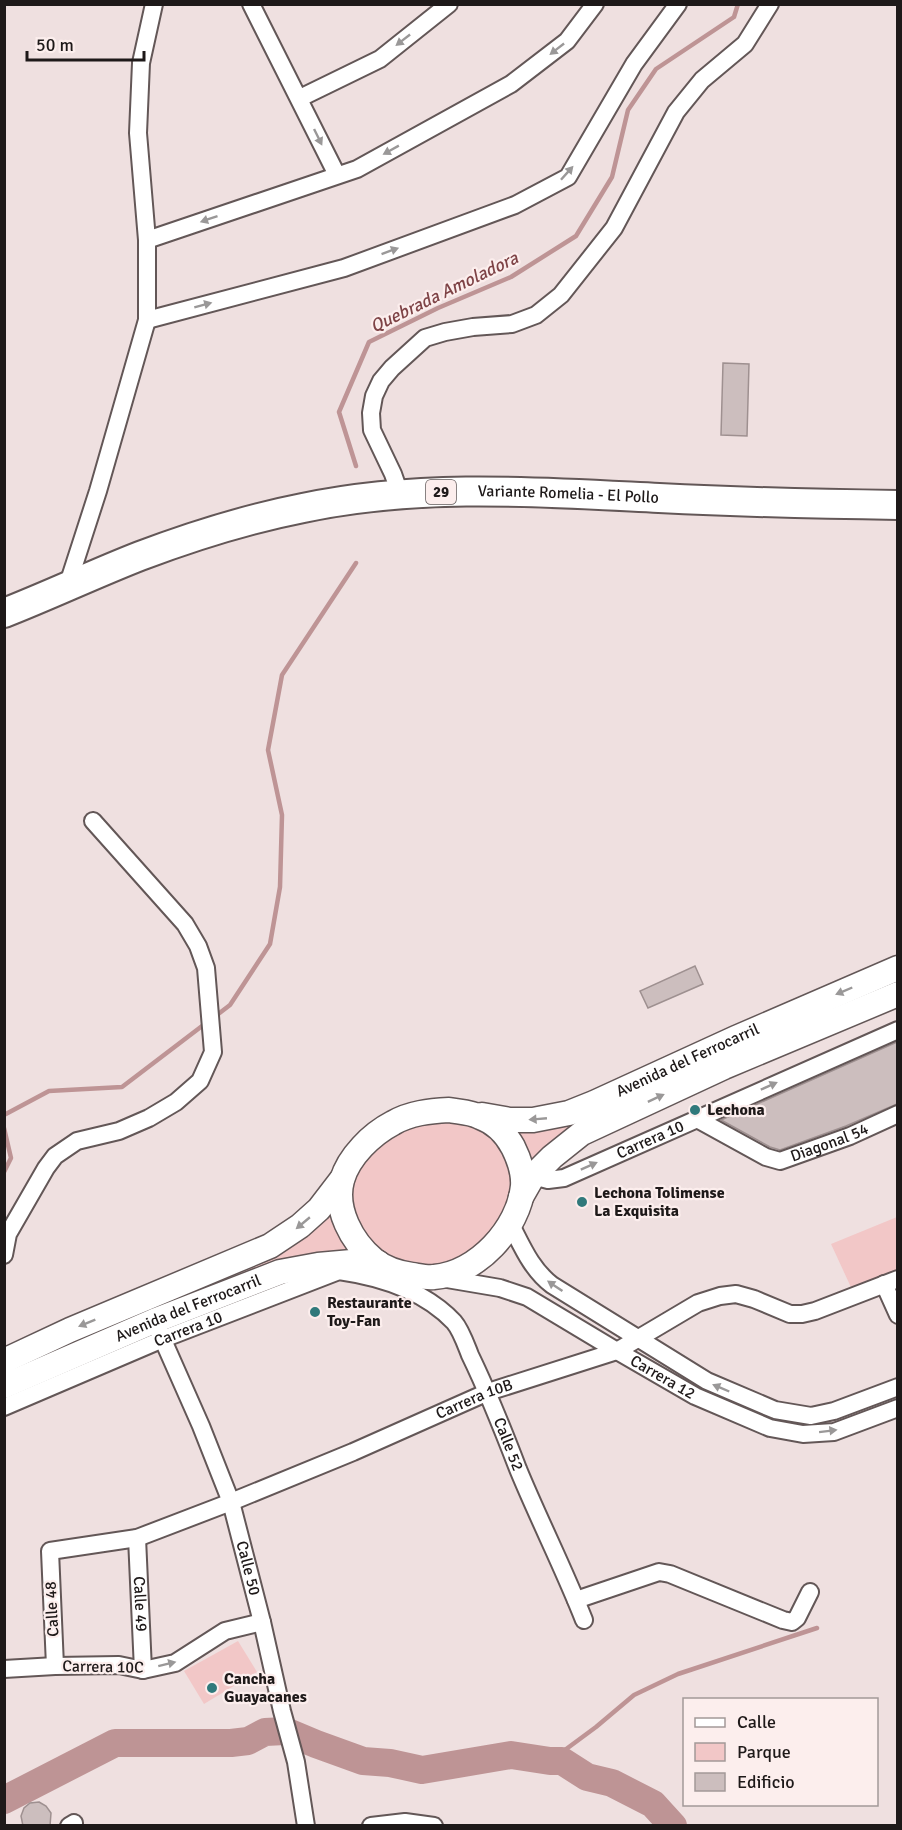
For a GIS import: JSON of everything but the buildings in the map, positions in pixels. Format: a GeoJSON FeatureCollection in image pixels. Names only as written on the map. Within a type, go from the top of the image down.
{"type":"FeatureCollection","features":[{"type":"Feature","properties":{"kind":"highway","name":"Variante Romelia - El Pollo"},"geometry":{"type":"LineString","coordinates":[[4,613],[140,556],[208,532],[303,508],[400,494],[474,491],[560,492],[775,504],[897,505]]}},
{"type":"Feature","properties":{"kind":"main road","name":"Avenida del Ferrocarril"},"geometry":{"type":"LineString","coordinates":[[469,1113],[510,1120],[549,1118],[569,1113],[897,968]]}},
{"type":"Feature","properties":{"kind":"main road","name":"Avenida del Ferrocarril"},"geometry":{"type":"LineString","coordinates":[[521,1197],[533,1176],[567,1144],[593,1128],[724,1067],[897,994]]}},
{"type":"Feature","properties":{"kind":"main road"},"geometry":{"type":"LineString","coordinates":[[449,1110],[469,1113],[493,1124],[511,1143],[521,1165],[523,1186],[521,1197],[510,1223],[497,1243],[479,1259],[458,1270],[435,1277],[405,1274],[378,1263],[360,1247],[348,1227],[342,1204],[342,1179],[351,1162],[377,1133],[411,1115],[449,1110]]}},
{"type":"Feature","properties":{"kind":"main road","name":"Avenida del Ferrocarril"},"geometry":{"type":"LineString","coordinates":[[4,1361],[70,1330],[270,1246],[300,1226],[319,1209],[342,1179]]}},
{"type":"Feature","properties":{"kind":"main road","name":"Avenida del Ferrocarril"},"geometry":{"type":"LineString","coordinates":[[4,1386],[158,1330],[280,1272],[318,1265],[363,1261],[378,1263]]}},
{"type":"Feature","properties":{"kind":"street"},"geometry":{"type":"LineString","coordinates":[[67,587],[101,480],[147,320],[147,240],[138,133],[141,63],[154,4]]}},
{"type":"Feature","properties":{"kind":"street"},"geometry":{"type":"LineString","coordinates":[[251,4],[337,175]]}},
{"type":"Feature","properties":{"kind":"street"},"geometry":{"type":"LineString","coordinates":[[300,98],[380,59],[449,4]]}},
{"type":"Feature","properties":{"kind":"street"},"geometry":{"type":"LineString","coordinates":[[147,240],[357,169],[511,84],[567,41],[595,4]]}},
{"type":"Feature","properties":{"kind":"street"},"geometry":{"type":"LineString","coordinates":[[147,320],[344,268],[515,205],[568,177],[634,64],[678,4]]}},
{"type":"Feature","properties":{"kind":"street"},"geometry":{"type":"LineString","coordinates":[[400,494],[372,430],[371,413],[374,396],[381,381],[425,338],[454,330],[512,324],[536,315],[561,295],[614,228],[676,112],[702,80],[745,44],[770,4]]}},
{"type":"Feature","properties":{"kind":"street"},"geometry":{"type":"LineString","coordinates":[[4,1255],[8,1234],[55,1156],[77,1141],[119,1131],[177,1102],[200,1081],[213,1052],[206,968],[198,946],[185,924],[93,821]]}},
{"type":"Feature","properties":{"kind":"street","name":"Carrera 10"},"geometry":{"type":"LineString","coordinates":[[533,1176],[548,1180],[564,1178],[897,1030]]}},
{"type":"Feature","properties":{"kind":"street","name":"Diagonal 54"},"geometry":{"type":"LineString","coordinates":[[696,1119],[766,1157],[780,1161],[850,1136],[897,1114]]}},
{"type":"Feature","properties":{"kind":"street","name":"Carrera 12"},"geometry":{"type":"LineString","coordinates":[[510,1223],[532,1264],[542,1277],[707,1382],[775,1410],[811,1416],[834,1412],[897,1387]]}},
{"type":"Feature","properties":{"kind":"street","name":"Carrera 10"},"geometry":{"type":"LineString","coordinates":[[4,1407],[158,1330],[339,1271]]}},
{"type":"Feature","properties":{"kind":"street","name":"Calle 52"},"geometry":{"type":"LineString","coordinates":[[339,1271],[390,1282],[414,1292],[436,1306],[456,1324],[488,1392],[584,1620]]}},
{"type":"Feature","properties":{"kind":"street","name":"Carrera 12"},"geometry":{"type":"LineString","coordinates":[[435,1277],[500,1288],[527,1297],[695,1396],[770,1428],[803,1434],[834,1432],[897,1408]]}},
{"type":"Feature","properties":{"kind":"street"},"geometry":{"type":"LineString","coordinates":[[891,1282],[897,1315]]}},
{"type":"Feature","properties":{"kind":"street","name":"Carrera 10B"},"geometry":{"type":"LineString","coordinates":[[50,1551],[137,1538],[353,1452],[488,1392],[617,1351],[698,1303],[736,1294],[790,1314],[802,1314],[891,1282]]}},
{"type":"Feature","properties":{"kind":"street","name":"Calle 50"},"geometry":{"type":"LineString","coordinates":[[158,1330],[201,1426],[231,1502],[296,1762],[306,1826]]}},
{"type":"Feature","properties":{"kind":"street"},"geometry":{"type":"LineString","coordinates":[[770,1428],[775,1410]]}},
{"type":"Feature","properties":{"kind":"street","name":"Calle 49"},"geometry":{"type":"LineString","coordinates":[[137,1538],[143,1670]]}},
{"type":"Feature","properties":{"kind":"street","name":"Calle 48"},"geometry":{"type":"LineString","coordinates":[[50,1551],[55,1666]]}},
{"type":"Feature","properties":{"kind":"street"},"geometry":{"type":"LineString","coordinates":[[576,1600],[658,1572],[670,1574],[792,1622],[797,1618],[810,1592]]}},
{"type":"Feature","properties":{"kind":"street","name":"Carrera 10C"},"geometry":{"type":"LineString","coordinates":[[4,1669],[119,1665],[143,1670],[175,1663],[225,1631],[262,1622]]}},
{"type":"Feature","properties":{"kind":"street"},"geometry":{"type":"LineString","coordinates":[[371,1826],[405,1822],[434,1826]]}},
{"type":"Feature","properties":{"kind":"green space"},"geometry":{"type":"Polygon","coordinates":[[[594,1103],[521,1197],[458,1270],[318,1265],[154,1321],[141,1301],[270,1246],[393,1123],[510,1120],[594,1103]]]}},
{"type":"Feature","properties":{"kind":"green space"},"geometry":{"type":"Polygon","coordinates":[[[897,1217],[897,1279],[855,1296],[831,1244],[897,1217]]]}},
{"type":"Feature","properties":{"kind":"green space","name":"Cancha Guayacanes"},"geometry":{"type":"Polygon","coordinates":[[[238,1641],[257,1672],[204,1704],[184,1671],[238,1641]]]}},
{"type":"Feature","properties":{"kind":"waterway","name":"Quebrada Amoladora"},"geometry":{"type":"LineString","coordinates":[[356,466],[339,412],[369,342],[438,308],[511,277],[576,236],[612,177],[628,110],[656,69],[734,17],[738,4]]}},
{"type":"Feature","properties":{"kind":"waterway"},"geometry":{"type":"LineString","coordinates":[[213,1018],[230,1005],[270,944],[280,887],[282,815],[268,750],[282,675],[356,563]]}},
{"type":"Feature","properties":{"kind":"waterway"},"geometry":{"type":"LineString","coordinates":[[4,1115],[49,1091],[122,1087],[206,1023]]}},
{"type":"Feature","properties":{"kind":"waterway"},"geometry":{"type":"LineString","coordinates":[[4,1128],[11,1158],[4,1172]]}},
{"type":"Feature","properties":{"kind":"waterway"},"geometry":{"type":"LineString","coordinates":[[550,1761],[634,1695],[678,1674],[817,1628]]}},
{"type":"Feature","properties":{"kind":"waterway"},"geometry":{"type":"LineString","coordinates":[[4,1800],[115,1743],[231,1743],[248,1741],[265,1732],[285,1731],[363,1761],[390,1763],[422,1770],[511,1755],[562,1761],[587,1777],[612,1783],[653,1804],[673,1826]]}},
{"type":"Feature","properties":{"kind":"place","name":"Lechona"},"geometry":{"type":"Point","coordinates":[695,1110]}},
{"type":"Feature","properties":{"kind":"place","name":"Lechona Tolimense La Exquisita"},"geometry":{"type":"Point","coordinates":[582,1202]}},
{"type":"Feature","properties":{"kind":"place","name":"Restaurante Toy-Fan"},"geometry":{"type":"Point","coordinates":[315,1312]}},
{"type":"Feature","properties":{"kind":"place","name":"Cancha Guayacanes"},"geometry":{"type":"Point","coordinates":[212,1688]}}]}
